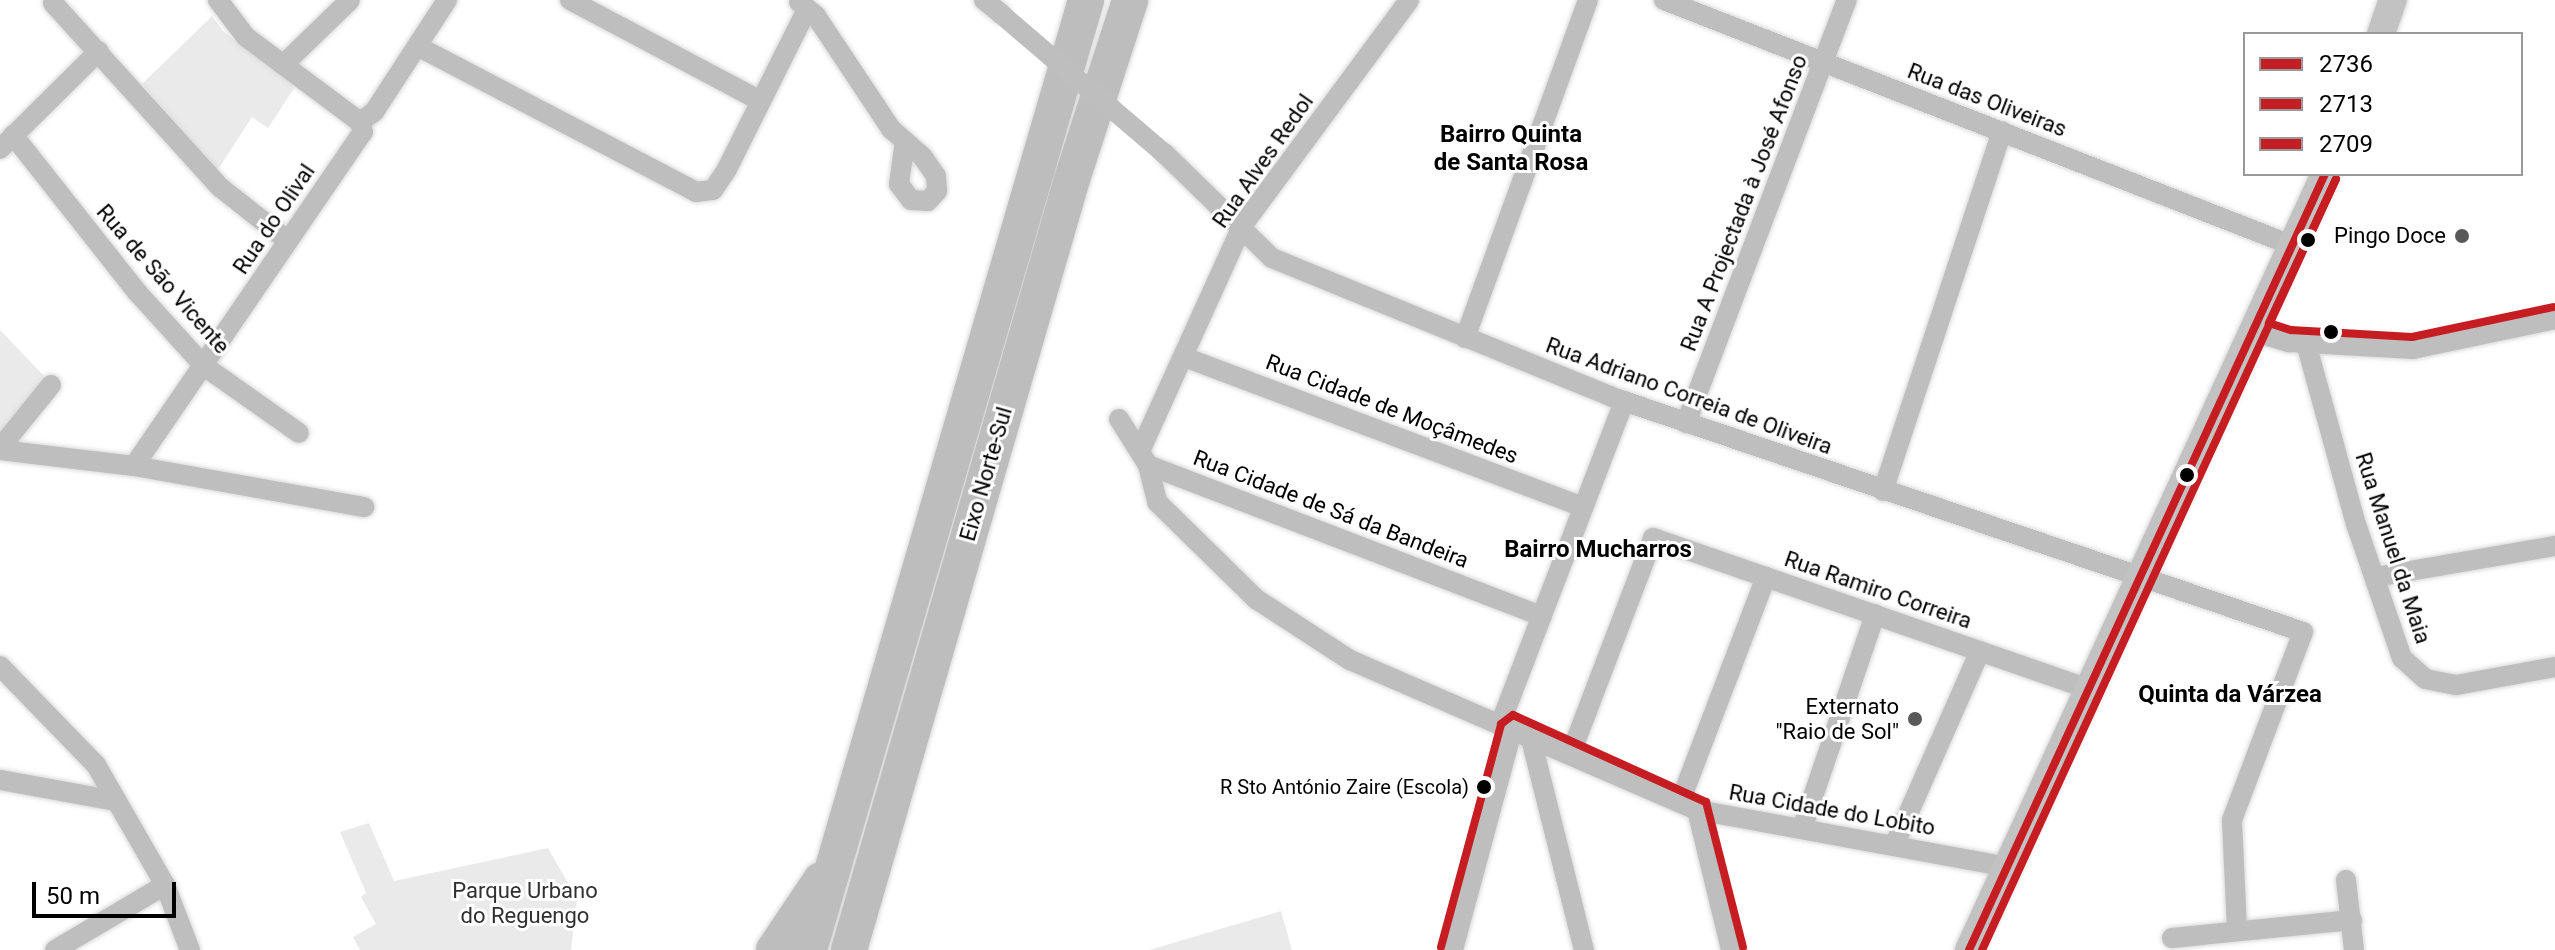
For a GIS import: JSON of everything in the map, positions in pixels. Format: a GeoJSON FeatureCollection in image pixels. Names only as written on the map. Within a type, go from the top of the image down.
{"type":"FeatureCollection","features":[{"type":"Feature","properties":{"kind":"highway","name":"Eixo Norte-Sul"},"geometry":{"type":"LineString","coordinates":[[809,950],[1086,0]]}},
{"type":"Feature","properties":{"kind":"highway","name":"Eixo Norte-Sul"},"geometry":{"type":"LineString","coordinates":[[849,950],[1059,223],[1130,0]]}},
{"type":"Feature","properties":{"kind":"highway"},"geometry":{"type":"LineString","coordinates":[[774,950],[834,863]]}},
{"type":"Feature","properties":{"kind":"street"},"geometry":{"type":"LineString","coordinates":[[218,0],[246,37],[360,122]]}},
{"type":"Feature","properties":{"kind":"street"},"geometry":{"type":"LineString","coordinates":[[283,65],[350,0]]}},
{"type":"Feature","properties":{"kind":"street","name":"Rua do Olival"},"geometry":{"type":"LineString","coordinates":[[134,466],[363,132],[360,122],[374,112],[447,0]]}},
{"type":"Feature","properties":{"kind":"street"},"geometry":{"type":"LineString","coordinates":[[570,0],[761,101]]}},
{"type":"Feature","properties":{"kind":"street","name":"Rua Adriano Correia de Oliveira"},"geometry":{"type":"LineString","coordinates":[[984,0],[1165,154],[1272,258],[1624,401],[2136,578],[2303,632],[2232,820],[2237,929]]}},
{"type":"Feature","properties":{"kind":"street","name":"Rua Alves Redol"},"geometry":{"type":"LineString","coordinates":[[1144,458],[1184,357],[1242,226],[1409,0]]}},
{"type":"Feature","properties":{"kind":"street"},"geometry":{"type":"LineString","coordinates":[[1465,338],[1588,0]]}},
{"type":"Feature","properties":{"kind":"street","name":"Rua das Oliveiras"},"geometry":{"type":"LineString","coordinates":[[1664,0],[1707,7],[1823,61],[2291,245]]}},
{"type":"Feature","properties":{"kind":"street","name":"Rua A Projectada à José Afonso"},"geometry":{"type":"LineString","coordinates":[[1686,423],[1847,0]]}},
{"type":"Feature","properties":{"kind":"street"},"geometry":{"type":"LineString","coordinates":[[2382,32],[2393,0]]}},
{"type":"Feature","properties":{"kind":"street"},"geometry":{"type":"LineString","coordinates":[[53,3],[221,188],[288,241]]}},
{"type":"Feature","properties":{"kind":"street"},"geometry":{"type":"LineString","coordinates":[[417,46],[696,192],[713,190],[761,101],[802,5],[816,16],[855,80],[905,141]]}},
{"type":"Feature","properties":{"kind":"street"},"geometry":{"type":"LineString","coordinates":[[6,142],[99,51]]}},
{"type":"Feature","properties":{"kind":"street"},"geometry":{"type":"LineString","coordinates":[[1883,491],[2002,131]]}},
{"type":"Feature","properties":{"kind":"street","name":"Rua de São Vicente"},"geometry":{"type":"LineString","coordinates":[[6,142],[204,366],[299,433]]}},
{"type":"Feature","properties":{"kind":"street"},"geometry":{"type":"LineString","coordinates":[[1969,950],[2136,578],[2324,176]]}},
{"type":"Feature","properties":{"kind":"street"},"geometry":{"type":"LineString","coordinates":[[2252,331],[2306,343],[2413,349],[2555,319]]}},
{"type":"Feature","properties":{"kind":"street","name":"Rua Manuel da Maia"},"geometry":{"type":"LineString","coordinates":[[2306,343],[2402,658],[2425,679],[2456,685],[2555,667]]}},
{"type":"Feature","properties":{"kind":"street","name":"Rua Cidade de Moçâmedes"},"geometry":{"type":"LineString","coordinates":[[1184,357],[1583,507]]}},
{"type":"Feature","properties":{"kind":"street"},"geometry":{"type":"LineString","coordinates":[[0,449],[51,385]]}},
{"type":"Feature","properties":{"kind":"street"},"geometry":{"type":"LineString","coordinates":[[1453,950],[1515,728],[1542,616],[1624,401]]}},
{"type":"Feature","properties":{"kind":"street","name":"Rua Cidade do Lobito"},"geometry":{"type":"LineString","coordinates":[[1119,419],[1144,458],[1157,502],[1256,599],[1350,660],[1515,728],[1688,806],[2007,867]]}},
{"type":"Feature","properties":{"kind":"street"},"geometry":{"type":"LineString","coordinates":[[0,449],[134,466],[364,507]]}},
{"type":"Feature","properties":{"kind":"street","name":"Rua Cidade de Sá da Bandeira"},"geometry":{"type":"LineString","coordinates":[[1144,458],[1542,616]]}},
{"type":"Feature","properties":{"kind":"street","name":"Rua Ramiro Correira"},"geometry":{"type":"LineString","coordinates":[[1571,753],[1653,538],[2087,688]]}},
{"type":"Feature","properties":{"kind":"street"},"geometry":{"type":"LineString","coordinates":[[2375,577],[2555,546]]}},
{"type":"Feature","properties":{"kind":"street"},"geometry":{"type":"LineString","coordinates":[[1731,950],[1688,806],[1766,577]]}},
{"type":"Feature","properties":{"kind":"street"},"geometry":{"type":"LineString","coordinates":[[1802,829],[1875,614]]}},
{"type":"Feature","properties":{"kind":"street"},"geometry":{"type":"LineString","coordinates":[[1894,846],[1980,651]]}},
{"type":"Feature","properties":{"kind":"street"},"geometry":{"type":"LineString","coordinates":[[0,666],[96,765],[165,885],[190,950]]}},
{"type":"Feature","properties":{"kind":"street"},"geometry":{"type":"LineString","coordinates":[[1515,728],[1584,950]]}},
{"type":"Feature","properties":{"kind":"street"},"geometry":{"type":"LineString","coordinates":[[0,780],[115,801]]}},
{"type":"Feature","properties":{"kind":"street"},"geometry":{"type":"LineString","coordinates":[[2346,880],[2354,950]]}},
{"type":"Feature","properties":{"kind":"street"},"geometry":{"type":"LineString","coordinates":[[55,950],[165,885]]}},
{"type":"Feature","properties":{"kind":"street"},"geometry":{"type":"LineString","coordinates":[[2172,938],[2237,929],[2352,920]]}},
{"type":"Feature","properties":{"kind":"green space"},"geometry":{"type":"Polygon","coordinates":[[[212,16],[223,31],[295,87],[268,128],[252,117],[217,171],[142,84],[212,16]]]}},
{"type":"Feature","properties":{"kind":"green space"},"geometry":{"type":"Polygon","coordinates":[[[0,330],[47,379],[0,437],[0,330]]]}},
{"type":"Feature","properties":{"kind":"green space","name":"Parque Urbano do Reguengo"},"geometry":{"type":"Polygon","coordinates":[[[369,823],[394,881],[548,848],[577,899],[571,950],[360,950],[353,937],[376,924],[361,897],[366,893],[340,832],[369,823]]]}},
{"type":"Feature","properties":{"kind":"green space"},"geometry":{"type":"Polygon","coordinates":[[[1281,911],[1292,950],[1149,950],[1281,911]]]}},
{"type":"Feature","properties":{"kind":"transit line","name":"2736"},"geometry":{"type":"LineString","coordinates":[[1969,950],[2324,176]]}},
{"type":"Feature","properties":{"kind":"transit line","name":"2713"},"geometry":{"type":"LineString","coordinates":[[1982,950],[2336,179]]}},
{"type":"Feature","properties":{"kind":"transit line","name":"2709"},"geometry":{"type":"LineString","coordinates":[[2336,179],[2269,323],[2291,330],[2412,337],[2553,307]]}},
{"type":"Feature","properties":{"kind":"transit line","name":"2709"},"geometry":{"type":"LineString","coordinates":[[1441,947],[1501,724],[1513,715],[1706,802],[1743,947]]}},
{"type":"Feature","properties":{"kind":"place","name":"Pingo Doce"},"geometry":{"type":"Point","coordinates":[2462,236]}},
{"type":"Feature","properties":{"kind":"place","name":"Externato \"Raio de Sol\""},"geometry":{"type":"Point","coordinates":[1915,719]}},
{"type":"Feature","properties":{"kind":"place","name":"R Sto António Zaire (Escola)"},"geometry":{"type":"Point","coordinates":[1484,787]}},
{"type":"Feature","properties":{"kind":"district","name":"Bairro Quinta de Santa Rosa"},"geometry":{"type":"Point","coordinates":[1511,149]}},
{"type":"Feature","properties":{"kind":"district","name":"Bairro Mucharros"},"geometry":{"type":"Point","coordinates":[1598,550]}},
{"type":"Feature","properties":{"kind":"district","name":"Quinta da Várzea"},"geometry":{"type":"Point","coordinates":[2230,695]}}]}
